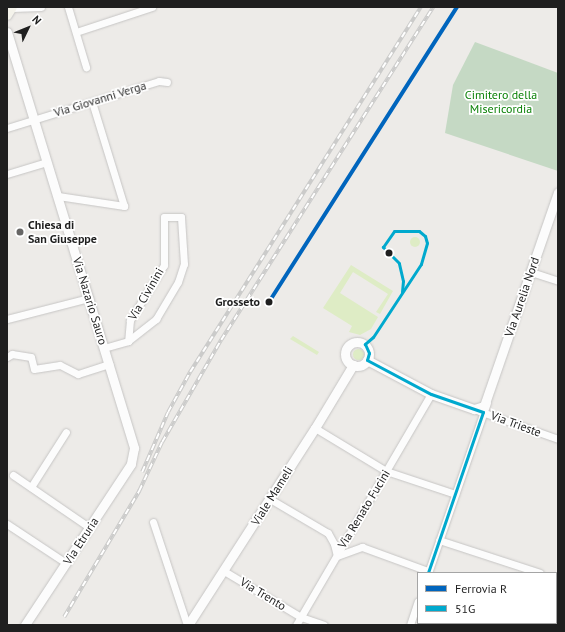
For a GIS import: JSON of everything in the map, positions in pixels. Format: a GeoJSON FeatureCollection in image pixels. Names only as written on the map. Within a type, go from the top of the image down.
{"type":"FeatureCollection","features":[{"type":"Feature","properties":{"kind":"street"},"geometry":{"type":"LineString","coordinates":[[68,7],[86,67]]}},
{"type":"Feature","properties":{"kind":"street"},"geometry":{"type":"LineString","coordinates":[[76,32],[152,7]]}},
{"type":"Feature","properties":{"kind":"street"},"geometry":{"type":"LineString","coordinates":[[10,10],[38,8]]}},
{"type":"Feature","properties":{"kind":"street","name":"Via Nazario Sauro"},"geometry":{"type":"LineString","coordinates":[[7,32],[11,58],[34,120],[131,436],[133,456]]}},
{"type":"Feature","properties":{"kind":"street","name":"Via Giovanni Verga"},"geometry":{"type":"LineString","coordinates":[[7,128],[159,81],[167,82]]}},
{"type":"Feature","properties":{"kind":"street"},"geometry":{"type":"LineString","coordinates":[[58,196],[124,206],[92,102]]}},
{"type":"Feature","properties":{"kind":"street"},"geometry":{"type":"LineString","coordinates":[[7,174],[47,162]]}},
{"type":"Feature","properties":{"kind":"street","name":"Via Aurelia Nord"},"geometry":{"type":"LineString","coordinates":[[487,403],[558,192]]}},
{"type":"Feature","properties":{"kind":"street","name":"Via Civinini"},"geometry":{"type":"LineString","coordinates":[[104,348],[128,341],[156,319],[178,282],[184,264],[181,217],[164,217],[164,265],[130,320],[128,341]]}},
{"type":"Feature","properties":{"kind":"street"},"geometry":{"type":"LineString","coordinates":[[531,272],[558,281]]}},
{"type":"Feature","properties":{"kind":"street"},"geometry":{"type":"LineString","coordinates":[[7,319],[89,298]]}},
{"type":"Feature","properties":{"kind":"street"},"geometry":{"type":"LineString","coordinates":[[351,343],[364,344],[368,350],[367,360],[361,365],[353,365],[345,356],[345,350],[351,343]]}},
{"type":"Feature","properties":{"kind":"street"},"geometry":{"type":"LineString","coordinates":[[7,356],[12,354],[31,357],[34,369],[60,365],[78,374],[109,364]]}},
{"type":"Feature","properties":{"kind":"street","name":"Via Trieste"},"geometry":{"type":"LineString","coordinates":[[367,360],[431,394],[558,439]]}},
{"type":"Feature","properties":{"kind":"street","name":"Viale Mameli"},"geometry":{"type":"LineString","coordinates":[[187,625],[270,499],[353,365]]}},
{"type":"Feature","properties":{"kind":"street","name":"Via Renato Fucini"},"geometry":{"type":"LineString","coordinates":[[296,625],[431,394]]}},
{"type":"Feature","properties":{"kind":"street","name":"Via Trieste"},"geometry":{"type":"LineString","coordinates":[[479,410],[487,403]]}},
{"type":"Feature","properties":{"kind":"street"},"geometry":{"type":"LineString","coordinates":[[270,499],[328,533],[336,556],[362,547],[428,572],[455,494],[479,410]]}},
{"type":"Feature","properties":{"kind":"street"},"geometry":{"type":"LineString","coordinates":[[315,428],[386,471],[455,494]]}},
{"type":"Feature","properties":{"kind":"street"},"geometry":{"type":"LineString","coordinates":[[31,487],[66,432]]}},
{"type":"Feature","properties":{"kind":"street","name":"Via Etruria"},"geometry":{"type":"LineString","coordinates":[[26,625],[90,528],[133,456]]}},
{"type":"Feature","properties":{"kind":"street"},"geometry":{"type":"LineString","coordinates":[[13,474],[90,528]]}},
{"type":"Feature","properties":{"kind":"street"},"geometry":{"type":"LineString","coordinates":[[153,522],[187,625]]}},
{"type":"Feature","properties":{"kind":"street"},"geometry":{"type":"LineString","coordinates":[[7,524],[66,564]]}},
{"type":"Feature","properties":{"kind":"street"},"geometry":{"type":"LineString","coordinates":[[439,540],[537,572]]}},
{"type":"Feature","properties":{"kind":"street","name":"Via Trento"},"geometry":{"type":"LineString","coordinates":[[224,571],[301,617],[324,625]]}},
{"type":"Feature","properties":{"kind":"street"},"geometry":{"type":"LineString","coordinates":[[410,625],[417,604]]}},
{"type":"Feature","properties":{"kind":"green space","name":"Cimitero della Misericordia"},"geometry":{"type":"Polygon","coordinates":[[[475,42],[558,73],[558,171],[445,133],[453,85],[475,42]]]}},
{"type":"Feature","properties":{"kind":"green space"},"geometry":{"type":"Polygon","coordinates":[[[413,237],[417,237],[419,238],[419,246],[413,247],[410,244],[410,240],[413,237]]]}},
{"type":"Feature","properties":{"kind":"green space"},"geometry":{"type":"Polygon","coordinates":[[[351,265],[393,291],[380,314],[376,312],[388,294],[353,272],[340,293],[378,317],[371,329],[360,335],[349,332],[352,326],[323,308],[351,265]]]}},
{"type":"Feature","properties":{"kind":"green space"},"geometry":{"type":"Polygon","coordinates":[[[293,336],[319,352],[317,355],[290,339],[293,336]]]}},
{"type":"Feature","properties":{"kind":"green space"},"geometry":{"type":"Polygon","coordinates":[[[356,349],[360,349],[362,350],[362,358],[356,359],[353,356],[353,352],[356,349]]]}},
{"type":"Feature","properties":{"kind":"railway"},"geometry":{"type":"LineString","coordinates":[[142,472],[168,412],[190,372],[421,7]]}},
{"type":"Feature","properties":{"kind":"railway"},"geometry":{"type":"LineString","coordinates":[[64,617],[139,491],[162,442],[221,340],[433,7]]}},
{"type":"Feature","properties":{"kind":"rail line","name":"R"},"geometry":{"type":"LineString","coordinates":[[269,302],[457,7]]}},
{"type":"Feature","properties":{"kind":"transit line","name":"51G"},"geometry":{"type":"LineString","coordinates":[[402,292],[403,281],[399,263],[383,247],[394,231],[419,231],[425,236],[427,243],[421,264],[373,337],[365,344],[369,353],[367,360],[431,394],[483,412],[428,572]]}},
{"type":"Feature","properties":{"kind":"place","name":"Chiesa di San Giuseppe"},"geometry":{"type":"Point","coordinates":[20,232]}},
{"type":"Feature","properties":{"kind":"place","name":"Grosseto"},"geometry":{"type":"Point","coordinates":[269,302]}}]}
